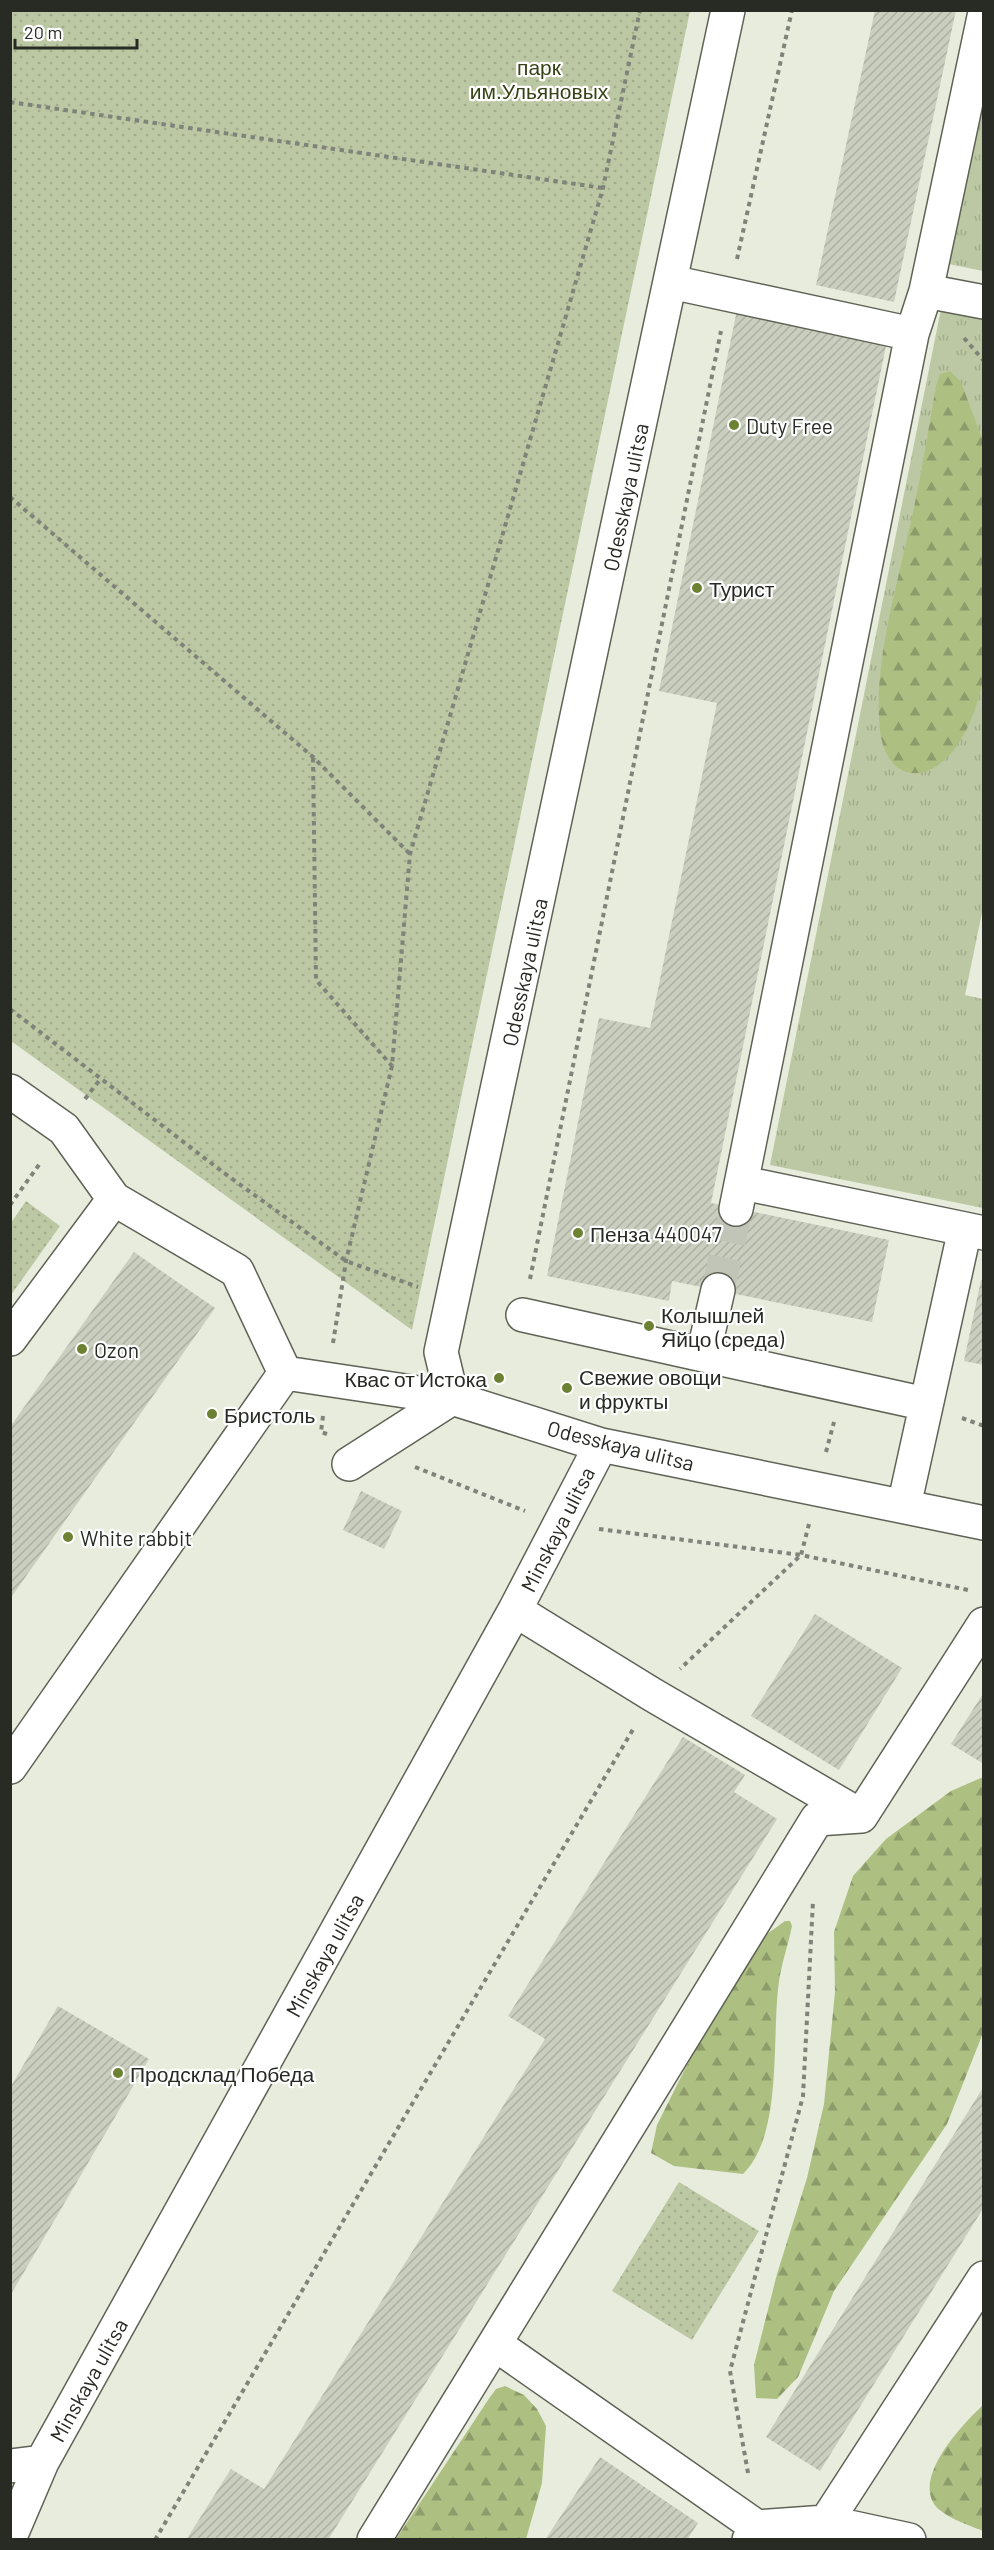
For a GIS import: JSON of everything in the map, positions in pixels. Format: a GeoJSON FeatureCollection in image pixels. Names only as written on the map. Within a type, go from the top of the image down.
{"type":"FeatureCollection","features":[{"type":"Feature","properties":{"kind":"street","name":"Odesskaya ulitsa"},"geometry":{"type":"LineString","coordinates":[[728,10],[454,1300],[441,1352],[452,1398],[601,1445],[984,1523]]}},
{"type":"Feature","properties":{"kind":"street"},"geometry":{"type":"LineString","coordinates":[[904,1506],[926,1404],[974,1231],[739,1196],[912,334],[926,291],[984,17]]}},
{"type":"Feature","properties":{"kind":"street"},"geometry":{"type":"LineString","coordinates":[[671,282],[912,334]]}},
{"type":"Feature","properties":{"kind":"street"},"geometry":{"type":"LineString","coordinates":[[926,291],[984,302]]}},
{"type":"Feature","properties":{"kind":"street"},"geometry":{"type":"LineString","coordinates":[[10,1091],[64,1129],[114,1199],[237,1271],[285,1373]]}},
{"type":"Feature","properties":{"kind":"street"},"geometry":{"type":"LineString","coordinates":[[10,1339],[114,1199]]}},
{"type":"Feature","properties":{"kind":"street"},"geometry":{"type":"LineString","coordinates":[[703,1355],[718,1290]]}},
{"type":"Feature","properties":{"kind":"street"},"geometry":{"type":"LineString","coordinates":[[523,1315],[926,1404]]}},
{"type":"Feature","properties":{"kind":"street"},"geometry":{"type":"LineString","coordinates":[[285,1373],[452,1398]]}},
{"type":"Feature","properties":{"kind":"street"},"geometry":{"type":"LineString","coordinates":[[10,1767],[285,1373]]}},
{"type":"Feature","properties":{"kind":"street"},"geometry":{"type":"LineString","coordinates":[[360,1457],[452,1398]]}},
{"type":"Feature","properties":{"kind":"street","name":"Minskaya ulitsa"},"geometry":{"type":"LineString","coordinates":[[10,2537],[26,2464],[515,1610],[601,1445]]}},
{"type":"Feature","properties":{"kind":"street"},"geometry":{"type":"LineString","coordinates":[[515,1610],[653,1695],[861,1816]]}},
{"type":"Feature","properties":{"kind":"street"},"geometry":{"type":"LineString","coordinates":[[861,1816],[984,1624]]}},
{"type":"Feature","properties":{"kind":"street"},"geometry":{"type":"LineString","coordinates":[[374,2540],[817,1819],[861,1816]]}},
{"type":"Feature","properties":{"kind":"street"},"geometry":{"type":"LineString","coordinates":[[826,2522],[984,2278]]}},
{"type":"Feature","properties":{"kind":"street"},"geometry":{"type":"LineString","coordinates":[[495,2344],[753,2533],[826,2522],[909,2540]]}},
{"type":"Feature","properties":{"kind":"path"},"geometry":{"type":"LineString","coordinates":[[155,2540],[653,1695],[801,1555],[559,1524],[360,1457],[321,1432],[346,1261],[392,1066],[410,854],[603,188],[640,10]]}},
{"type":"Feature","properties":{"kind":"path"},"geometry":{"type":"LineString","coordinates":[[523,1315],[729,293],[792,10]]}},
{"type":"Feature","properties":{"kind":"path"},"geometry":{"type":"LineString","coordinates":[[10,102],[603,188]]}},
{"type":"Feature","properties":{"kind":"path"},"geometry":{"type":"LineString","coordinates":[[10,497],[313,757],[410,854]]}},
{"type":"Feature","properties":{"kind":"path"},"geometry":{"type":"LineString","coordinates":[[313,757],[316,980],[392,1066]]}},
{"type":"Feature","properties":{"kind":"path"},"geometry":{"type":"LineString","coordinates":[[10,1009],[224,1173],[346,1261],[454,1300]]}},
{"type":"Feature","properties":{"kind":"path"},"geometry":{"type":"LineString","coordinates":[[81,1105],[101,1078]]}},
{"type":"Feature","properties":{"kind":"path"},"geometry":{"type":"LineString","coordinates":[[753,2533],[730,2371],[803,2096],[813,1900]]}},
{"type":"Feature","properties":{"kind":"green space","name":"парк им.Ульяновых"},"geometry":{"type":"Polygon","coordinates":[[[10,11],[690,11],[412,1330],[11,1041],[10,11]]]}},
{"type":"Feature","properties":{"kind":"green space"},"geometry":{"type":"Polygon","coordinates":[[[983,80],[983,271],[944,263],[983,80]]]}},
{"type":"Feature","properties":{"kind":"green space"},"geometry":{"type":"Polygon","coordinates":[[[941,309],[983,317],[984,903],[965,995],[983,999],[983,1208],[770,1165],[941,309]]]}},
{"type":"Feature","properties":{"kind":"green space"},"geometry":{"type":"Polygon","coordinates":[[[950,371],[961,382],[983,441],[983,680],[970,723],[951,754],[938,766],[924,772],[910,773],[899,768],[889,758],[882,741],[879,719],[880,672],[936,386],[940,374],[950,371]]]}},
{"type":"Feature","properties":{"kind":"green space"},"geometry":{"type":"Polygon","coordinates":[[[26,1201],[60,1226],[11,1295],[11,1223],[26,1201]]]}},
{"type":"Feature","properties":{"kind":"green space"},"geometry":{"type":"Polygon","coordinates":[[[983,1777],[983,2033],[947,2124],[834,2291],[798,2377],[777,2399],[756,2398],[754,2365],[777,2274],[807,2178],[824,2104],[835,1992],[834,1932],[853,1876],[886,1839],[951,1791],[983,1777]]]}},
{"type":"Feature","properties":{"kind":"green space"},"geometry":{"type":"Polygon","coordinates":[[[785,1921],[790,1921],[792,1926],[781,1969],[777,1998],[771,2108],[756,2156],[743,2174],[674,2166],[651,2153],[657,2125],[714,2011],[749,1956],[767,1934],[785,1921]]]}},
{"type":"Feature","properties":{"kind":"green space"},"geometry":{"type":"Polygon","coordinates":[[[679,2182],[759,2231],[692,2340],[612,2291],[679,2182]]]}},
{"type":"Feature","properties":{"kind":"green space"},"geometry":{"type":"Polygon","coordinates":[[[505,2386],[524,2395],[537,2409],[546,2426],[542,2483],[526,2539],[396,2539],[490,2397],[496,2389],[505,2386]]]}},
{"type":"Feature","properties":{"kind":"green space"},"geometry":{"type":"Polygon","coordinates":[[[983,2405],[983,2531],[943,2513],[934,2504],[930,2492],[931,2479],[944,2450],[964,2424],[983,2405]]]}},
{"type":"Feature","properties":{"kind":"building"},"geometry":{"type":"Polygon","coordinates":[[[875,10],[956,10],[894,302],[816,285],[875,10]]]}},
{"type":"Feature","properties":{"kind":"building"},"geometry":{"type":"Polygon","coordinates":[[[737,310],[887,341],[711,1203],[889,1240],[872,1322],[672,1281],[669,1301],[547,1276],[599,1018],[650,1028],[717,703],[659,691],[737,310]]]}},
{"type":"Feature","properties":{"kind":"building"},"geometry":{"type":"Polygon","coordinates":[[[134,1252],[215,1308],[10,1599],[10,1427],[134,1252]]]}},
{"type":"Feature","properties":{"kind":"building"},"geometry":{"type":"Polygon","coordinates":[[[981,1280],[984,1280],[984,1365],[964,1361],[981,1280]]]}},
{"type":"Feature","properties":{"kind":"building"},"geometry":{"type":"Polygon","coordinates":[[[361,1491],[402,1511],[384,1549],[343,1530],[361,1491]]]}},
{"type":"Feature","properties":{"kind":"building"},"geometry":{"type":"Polygon","coordinates":[[[815,1614],[902,1668],[839,1770],[751,1716],[815,1614]]]}},
{"type":"Feature","properties":{"kind":"building"},"geometry":{"type":"Polygon","coordinates":[[[984,1692],[984,1764],[951,1744],[984,1692]]]}},
{"type":"Feature","properties":{"kind":"building"},"geometry":{"type":"Polygon","coordinates":[[[683,1737],[745,1775],[734,1792],[777,1819],[328,2540],[186,2540],[231,2469],[264,2489],[545,2039],[508,2016],[683,1737]]]}},
{"type":"Feature","properties":{"kind":"building"},"geometry":{"type":"Polygon","coordinates":[[[58,2006],[149,2059],[10,2296],[10,2088],[58,2006]]]}},
{"type":"Feature","properties":{"kind":"building"},"geometry":{"type":"Polygon","coordinates":[[[984,2086],[984,2207],[820,2471],[766,2437],[984,2086]]]}},
{"type":"Feature","properties":{"kind":"building"},"geometry":{"type":"Polygon","coordinates":[[[600,2457],[698,2523],[687,2540],[545,2540],[600,2457]]]}},
{"type":"Feature","properties":{"kind":"tunnel"},"geometry":{"type":"LineString","coordinates":[[718,1290],[736,1209]]}},
{"type":"Feature","properties":{"kind":"place","name":"Duty Free"},"geometry":{"type":"Point","coordinates":[734,425]}},
{"type":"Feature","properties":{"kind":"place","name":"Турист"},"geometry":{"type":"Point","coordinates":[697,588]}},
{"type":"Feature","properties":{"kind":"place","name":"Пенза 440047"},"geometry":{"type":"Point","coordinates":[578,1233]}},
{"type":"Feature","properties":{"kind":"place","name":"Колышлей Яйцо (среда)"},"geometry":{"type":"Point","coordinates":[649,1326]}},
{"type":"Feature","properties":{"kind":"place","name":"Ozon"},"geometry":{"type":"Point","coordinates":[82,1349]}},
{"type":"Feature","properties":{"kind":"place","name":"Квас от Истока"},"geometry":{"type":"Point","coordinates":[499,1378]}},
{"type":"Feature","properties":{"kind":"place","name":"Свежие овощи и фрукты"},"geometry":{"type":"Point","coordinates":[567,1388]}},
{"type":"Feature","properties":{"kind":"place","name":"Бристоль"},"geometry":{"type":"Point","coordinates":[212,1414]}},
{"type":"Feature","properties":{"kind":"place","name":"White rabbit"},"geometry":{"type":"Point","coordinates":[68,1537]}},
{"type":"Feature","properties":{"kind":"place","name":"Продсклад Победа"},"geometry":{"type":"Point","coordinates":[118,2073]}}]}
